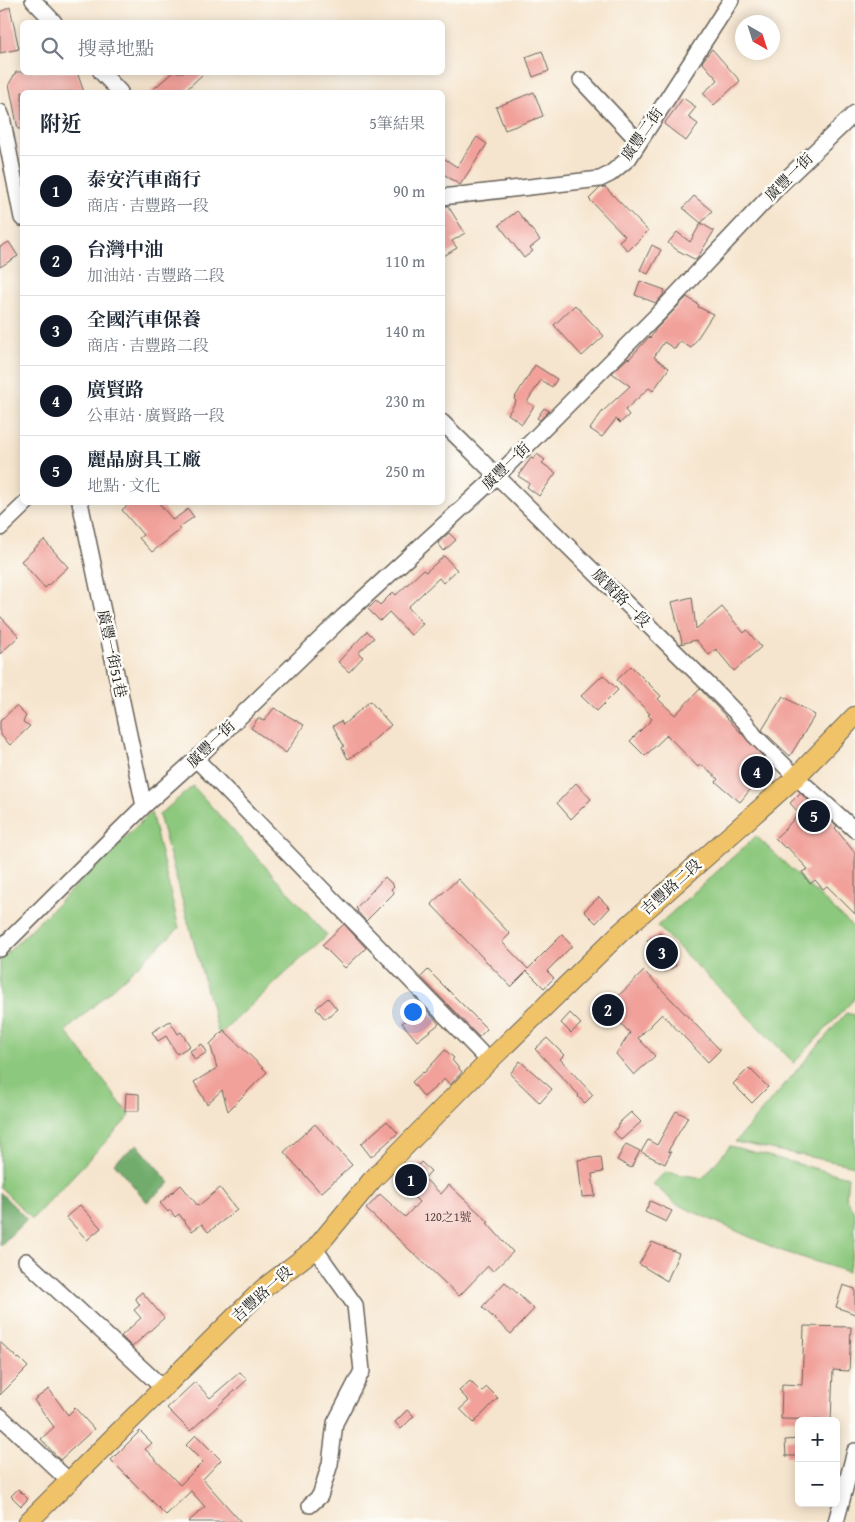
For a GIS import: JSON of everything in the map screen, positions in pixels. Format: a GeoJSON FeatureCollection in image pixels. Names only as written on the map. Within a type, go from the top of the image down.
{"type":"FeatureCollection","features":[{"type":"Feature","properties":{"kind":"main road","name":"吉豐路二段"},"geometry":{"type":"LineString","coordinates":[[489,1060],[621,932],[796,777],[855,716]]}},
{"type":"Feature","properties":{"kind":"main road","name":"吉豐路一段"},"geometry":{"type":"LineString","coordinates":[[28,1522],[264,1288],[315,1249],[372,1180],[489,1060]]}},
{"type":"Feature","properties":{"kind":"street"},"geometry":{"type":"LineString","coordinates":[[32,0],[52,20]]}},
{"type":"Feature","properties":{"kind":"street","name":"廣豐二街"},"geometry":{"type":"LineString","coordinates":[[445,197],[600,179],[610,174],[629,158],[731,0]]}},
{"type":"Feature","properties":{"kind":"street"},"geometry":{"type":"LineString","coordinates":[[104,75],[118,90]]}},
{"type":"Feature","properties":{"kind":"street"},"geometry":{"type":"LineString","coordinates":[[581,80],[639,142]]}},
{"type":"Feature","properties":{"kind":"street"},"geometry":{"type":"LineString","coordinates":[[0,112],[20,208]]}},
{"type":"Feature","properties":{"kind":"street","name":"廣豐一街"},"geometry":{"type":"LineString","coordinates":[[0,949],[144,806],[196,759],[343,617],[497,476],[657,315],[781,184],[855,113]]}},
{"type":"Feature","properties":{"kind":"street","name":"廣賢路一段"},"geometry":{"type":"LineString","coordinates":[[445,425],[746,723],[754,735],[796,777],[855,830]]}},
{"type":"Feature","properties":{"kind":"street"},"geometry":{"type":"LineString","coordinates":[[0,528],[23,505]]}},
{"type":"Feature","properties":{"kind":"street","name":"廣豐一街51巷"},"geometry":{"type":"LineString","coordinates":[[81,505],[144,806]]}},
{"type":"Feature","properties":{"kind":"street"},"geometry":{"type":"LineString","coordinates":[[196,759],[489,1060]]}},
{"type":"Feature","properties":{"kind":"street"},"geometry":{"type":"LineString","coordinates":[[310,1505],[320,1496],[330,1464],[335,1423],[362,1371],[355,1306],[315,1249]]}},
{"type":"Feature","properties":{"kind":"street"},"geometry":{"type":"LineString","coordinates":[[26,1261],[163,1388]]}},
{"type":"Feature","properties":{"kind":"street"},"geometry":{"type":"LineString","coordinates":[[0,1416],[69,1481]]}},
{"type":"Feature","properties":{"kind":"street"},"geometry":{"type":"LineString","coordinates":[[836,1522],[855,1451]]}},
{"type":"Feature","properties":{"kind":"green space"},"geometry":{"type":"Polygon","coordinates":[[[193,786],[327,935],[219,1035],[159,815],[193,786]]]}},
{"type":"Feature","properties":{"kind":"green space"},"geometry":{"type":"Polygon","coordinates":[[[151,812],[179,928],[66,1031],[130,1116],[32,1219],[0,1187],[0,960],[151,812]]]}},
{"type":"Feature","properties":{"kind":"green space"},"geometry":{"type":"Polygon","coordinates":[[[756,836],[855,929],[855,998],[794,1063],[657,926],[756,836]]]}},
{"type":"Feature","properties":{"kind":"green space"},"geometry":{"type":"Polygon","coordinates":[[[846,1013],[855,1015],[855,1166],[735,1142],[846,1013]]]}},
{"type":"Feature","properties":{"kind":"green space"},"geometry":{"type":"Polygon","coordinates":[[[137,1144],[170,1183],[147,1202],[114,1163],[137,1144]]]}},
{"type":"Feature","properties":{"kind":"green space"},"geometry":{"type":"Polygon","coordinates":[[[730,1146],[848,1177],[846,1198],[855,1213],[855,1242],[848,1272],[779,1250],[676,1204],[653,1184],[665,1172],[703,1178],[730,1146]]]}},
{"type":"Feature","properties":{"kind":"green space"},"geometry":{"type":"Polygon","coordinates":[[[0,1192],[27,1219],[0,1246],[0,1192]]]}},
{"type":"Feature","properties":{"kind":"building"},"geometry":{"type":"Polygon","coordinates":[[[10,7],[19,49],[0,53],[0,12],[10,7]]]}},
{"type":"Feature","properties":{"kind":"building"},"geometry":{"type":"Polygon","coordinates":[[[712,49],[740,81],[714,105],[703,93],[718,80],[702,62],[712,49]]]}},
{"type":"Feature","properties":{"kind":"building"},"geometry":{"type":"Polygon","coordinates":[[[542,51],[549,71],[533,77],[526,57],[542,51]]]}},
{"type":"Feature","properties":{"kind":"building"},"geometry":{"type":"Polygon","coordinates":[[[16,72],[20,72],[20,75],[78,75],[83,90],[20,90],[20,129],[18,129],[9,84],[16,72]]]}},
{"type":"Feature","properties":{"kind":"building"},"geometry":{"type":"Polygon","coordinates":[[[170,75],[202,75],[186,90],[152,90],[170,75]]]}},
{"type":"Feature","properties":{"kind":"building"},"geometry":{"type":"Polygon","coordinates":[[[534,92],[543,116],[505,130],[496,107],[534,92]]]}},
{"type":"Feature","properties":{"kind":"building"},"geometry":{"type":"Polygon","coordinates":[[[683,98],[696,107],[688,117],[698,124],[686,141],[664,124],[683,98]]]}},
{"type":"Feature","properties":{"kind":"building"},"geometry":{"type":"Polygon","coordinates":[[[477,137],[487,144],[460,185],[445,175],[445,159],[457,167],[477,137]]]}},
{"type":"Feature","properties":{"kind":"building"},"geometry":{"type":"Polygon","coordinates":[[[605,187],[648,231],[628,251],[619,241],[625,236],[589,199],[600,188],[605,187]]]}},
{"type":"Feature","properties":{"kind":"building"},"geometry":{"type":"Polygon","coordinates":[[[694,196],[712,211],[701,223],[683,208],[694,196]]]}},
{"type":"Feature","properties":{"kind":"building"},"geometry":{"type":"Polygon","coordinates":[[[445,206],[448,206],[465,233],[452,241],[457,248],[445,255],[445,206]]]}},
{"type":"Feature","properties":{"kind":"building"},"geometry":{"type":"Polygon","coordinates":[[[517,211],[540,240],[530,248],[533,251],[524,258],[499,225],[517,211]]]}},
{"type":"Feature","properties":{"kind":"building"},"geometry":{"type":"Polygon","coordinates":[[[701,223],[714,231],[696,260],[668,243],[677,232],[690,242],[701,223]]]}},
{"type":"Feature","properties":{"kind":"building"},"geometry":{"type":"Polygon","coordinates":[[[9,242],[18,256],[0,267],[0,247],[9,242]]]}},
{"type":"Feature","properties":{"kind":"building"},"geometry":{"type":"Polygon","coordinates":[[[652,245],[661,250],[648,274],[640,270],[652,245]]]}},
{"type":"Feature","properties":{"kind":"building"},"geometry":{"type":"Polygon","coordinates":[[[640,281],[665,290],[656,303],[635,295],[640,281]]]}},
{"type":"Feature","properties":{"kind":"building"},"geometry":{"type":"Polygon","coordinates":[[[687,297],[699,305],[698,307],[713,314],[691,348],[680,341],[675,349],[664,342],[654,357],[669,368],[653,391],[649,388],[625,410],[629,415],[620,423],[616,419],[602,437],[590,429],[602,412],[630,386],[612,373],[650,338],[656,329],[687,297]]]}},
{"type":"Feature","properties":{"kind":"building"},"geometry":{"type":"Polygon","coordinates":[[[575,305],[604,336],[582,356],[554,325],[575,305]]]}},
{"type":"Feature","properties":{"kind":"building"},"geometry":{"type":"Polygon","coordinates":[[[535,365],[557,379],[552,387],[541,380],[527,402],[534,406],[522,424],[508,414],[516,401],[514,399],[535,365]]]}},
{"type":"Feature","properties":{"kind":"building"},"geometry":{"type":"Polygon","coordinates":[[[544,408],[549,411],[540,420],[537,418],[544,408]]]}},
{"type":"Feature","properties":{"kind":"building"},"geometry":{"type":"Polygon","coordinates":[[[537,454],[545,460],[542,463],[556,473],[539,496],[527,487],[529,483],[518,476],[531,458],[534,459],[537,454]]]}},
{"type":"Feature","properties":{"kind":"building"},"geometry":{"type":"Polygon","coordinates":[[[128,505],[160,505],[173,520],[188,509],[194,517],[178,528],[180,530],[152,552],[139,538],[143,535],[122,510],[128,505]]]}},
{"type":"Feature","properties":{"kind":"building"},"geometry":{"type":"Polygon","coordinates":[[[449,533],[456,540],[444,551],[438,543],[449,533]]]}},
{"type":"Feature","properties":{"kind":"building"},"geometry":{"type":"Polygon","coordinates":[[[44,540],[68,567],[45,588],[21,561],[44,540]]]}},
{"type":"Feature","properties":{"kind":"building"},"geometry":{"type":"Polygon","coordinates":[[[444,556],[457,570],[443,583],[439,578],[408,607],[423,624],[411,635],[389,612],[380,621],[368,609],[376,601],[380,605],[393,592],[396,595],[423,570],[426,572],[444,556]]]}},
{"type":"Feature","properties":{"kind":"building"},"geometry":{"type":"Polygon","coordinates":[[[692,597],[696,629],[722,607],[744,633],[747,630],[761,647],[734,671],[716,649],[709,655],[696,640],[680,644],[682,642],[672,602],[692,597]]]}},
{"type":"Feature","properties":{"kind":"building"},"geometry":{"type":"Polygon","coordinates":[[[0,616],[19,636],[0,654],[0,616]]]}},
{"type":"Feature","properties":{"kind":"building"},"geometry":{"type":"Polygon","coordinates":[[[367,631],[374,638],[358,653],[363,657],[349,672],[338,662],[367,631]]]}},
{"type":"Feature","properties":{"kind":"building"},"geometry":{"type":"Polygon","coordinates":[[[631,666],[661,696],[658,699],[675,715],[700,689],[770,764],[751,782],[755,784],[740,802],[716,782],[718,779],[701,764],[698,767],[667,735],[645,756],[630,741],[652,719],[648,715],[650,714],[617,680],[631,666]]]}},
{"type":"Feature","properties":{"kind":"building"},"geometry":{"type":"Polygon","coordinates":[[[603,675],[618,690],[597,711],[581,696],[603,675]]]}},
{"type":"Feature","properties":{"kind":"building"},"geometry":{"type":"Polygon","coordinates":[[[783,696],[815,715],[790,756],[762,730],[783,696]]]}},
{"type":"Feature","properties":{"kind":"building"},"geometry":{"type":"Polygon","coordinates":[[[370,701],[391,725],[369,746],[348,759],[342,748],[344,746],[333,726],[341,721],[343,725],[370,701]]]}},
{"type":"Feature","properties":{"kind":"building"},"geometry":{"type":"Polygon","coordinates":[[[16,706],[26,716],[23,722],[30,726],[10,745],[0,734],[0,721],[16,706]]]}},
{"type":"Feature","properties":{"kind":"building"},"geometry":{"type":"Polygon","coordinates":[[[274,708],[304,725],[286,753],[251,728],[258,718],[264,721],[274,708]]]}},
{"type":"Feature","properties":{"kind":"building"},"geometry":{"type":"Polygon","coordinates":[[[576,783],[591,799],[571,819],[557,803],[576,783]]]}},
{"type":"Feature","properties":{"kind":"building"},"geometry":{"type":"Polygon","coordinates":[[[800,793],[837,826],[835,828],[855,853],[855,914],[827,886],[823,889],[815,880],[810,884],[802,872],[808,869],[787,847],[785,848],[775,838],[799,813],[790,803],[800,793]]]}},
{"type":"Feature","properties":{"kind":"building"},"geometry":{"type":"Polygon","coordinates":[[[385,877],[394,886],[391,889],[394,893],[366,921],[356,908],[385,877]]]}},
{"type":"Feature","properties":{"kind":"building"},"geometry":{"type":"Polygon","coordinates":[[[458,879],[510,934],[502,942],[528,969],[562,935],[572,946],[547,971],[554,978],[544,988],[527,971],[511,987],[431,904],[458,879]]]}},
{"type":"Feature","properties":{"kind":"building"},"geometry":{"type":"Polygon","coordinates":[[[599,897],[610,908],[596,923],[584,911],[599,897]]]}},
{"type":"Feature","properties":{"kind":"building"},"geometry":{"type":"Polygon","coordinates":[[[344,924],[366,948],[345,968],[322,945],[344,924]]]}},
{"type":"Feature","properties":{"kind":"building"},"geometry":{"type":"Polygon","coordinates":[[[660,933],[676,966],[664,972],[647,940],[660,933]]]}},
{"type":"Feature","properties":{"kind":"building"},"geometry":{"type":"Polygon","coordinates":[[[428,970],[487,1029],[479,1037],[421,977],[428,970]]]}},
{"type":"Feature","properties":{"kind":"building"},"geometry":{"type":"Polygon","coordinates":[[[644,971],[720,1050],[708,1062],[662,1014],[638,1038],[655,1056],[634,1075],[616,1054],[630,1033],[606,1008],[644,971]]]}},
{"type":"Feature","properties":{"kind":"building"},"geometry":{"type":"Polygon","coordinates":[[[328,998],[337,1009],[325,1019],[316,1008],[328,998]]]}},
{"type":"Feature","properties":{"kind":"building"},"geometry":{"type":"Polygon","coordinates":[[[424,1007],[439,1024],[417,1041],[402,1023],[424,1007]]]}},
{"type":"Feature","properties":{"kind":"building"},"geometry":{"type":"Polygon","coordinates":[[[570,1013],[581,1024],[571,1033],[561,1023],[570,1013]]]}},
{"type":"Feature","properties":{"kind":"building"},"geometry":{"type":"Polygon","coordinates":[[[170,1021],[178,1034],[181,1032],[190,1046],[177,1054],[166,1036],[158,1041],[152,1032],[170,1021]]]}},
{"type":"Feature","properties":{"kind":"building"},"geometry":{"type":"Polygon","coordinates":[[[224,1030],[267,1072],[228,1111],[222,1090],[207,1104],[194,1082],[217,1068],[210,1044],[224,1030]]]}},
{"type":"Feature","properties":{"kind":"building"},"geometry":{"type":"Polygon","coordinates":[[[547,1038],[564,1055],[560,1059],[593,1095],[585,1103],[535,1049],[547,1038]]]}},
{"type":"Feature","properties":{"kind":"building"},"geometry":{"type":"Polygon","coordinates":[[[202,1044],[207,1052],[195,1060],[190,1051],[202,1044]]]}},
{"type":"Feature","properties":{"kind":"building"},"geometry":{"type":"Polygon","coordinates":[[[445,1050],[454,1058],[452,1060],[462,1072],[450,1085],[445,1079],[424,1097],[412,1082],[424,1073],[445,1050]]]}},
{"type":"Feature","properties":{"kind":"building"},"geometry":{"type":"Polygon","coordinates":[[[520,1061],[552,1089],[540,1103],[510,1074],[520,1061]]]}},
{"type":"Feature","properties":{"kind":"building"},"geometry":{"type":"Polygon","coordinates":[[[749,1068],[768,1087],[752,1103],[733,1084],[749,1068]]]}},
{"type":"Feature","properties":{"kind":"building"},"geometry":{"type":"Polygon","coordinates":[[[126,1093],[139,1094],[139,1111],[125,1111],[126,1093]]]}},
{"type":"Feature","properties":{"kind":"building"},"geometry":{"type":"Polygon","coordinates":[[[676,1111],[688,1117],[668,1151],[671,1152],[665,1164],[641,1152],[648,1140],[657,1145],[676,1111]]]}},
{"type":"Feature","properties":{"kind":"building"},"geometry":{"type":"Polygon","coordinates":[[[631,1112],[641,1122],[621,1140],[614,1132],[621,1121],[631,1112]]]}},
{"type":"Feature","properties":{"kind":"building"},"geometry":{"type":"Polygon","coordinates":[[[387,1121],[398,1133],[371,1157],[361,1144],[387,1121]]]}},
{"type":"Feature","properties":{"kind":"building"},"geometry":{"type":"Polygon","coordinates":[[[315,1124],[352,1165],[321,1193],[284,1152],[315,1124]]]}},
{"type":"Feature","properties":{"kind":"building"},"geometry":{"type":"Polygon","coordinates":[[[626,1144],[640,1151],[631,1168],[617,1160],[626,1144]]]}},
{"type":"Feature","properties":{"kind":"building"},"geometry":{"type":"Polygon","coordinates":[[[601,1157],[603,1172],[592,1174],[595,1196],[582,1197],[578,1160],[601,1157]]]}},
{"type":"Feature","properties":{"kind":"building"},"geometry":{"type":"Polygon","coordinates":[[[421,1162],[431,1171],[420,1183],[410,1174],[421,1162]]]}},
{"type":"Feature","properties":{"kind":"building"},"geometry":{"type":"Polygon","coordinates":[[[426,1180],[441,1194],[449,1185],[489,1222],[487,1223],[513,1252],[493,1271],[488,1266],[459,1296],[366,1209],[380,1194],[405,1217],[419,1202],[412,1195],[426,1180]]]}},
{"type":"Feature","properties":{"kind":"building"},"geometry":{"type":"Polygon","coordinates":[[[181,1185],[198,1206],[220,1188],[237,1210],[208,1232],[202,1224],[192,1231],[179,1214],[175,1217],[170,1210],[168,1212],[160,1203],[181,1185]]]}},
{"type":"Feature","properties":{"kind":"building"},"geometry":{"type":"Polygon","coordinates":[[[650,1201],[672,1211],[666,1222],[645,1212],[650,1201]]]}},
{"type":"Feature","properties":{"kind":"building"},"geometry":{"type":"Polygon","coordinates":[[[80,1205],[101,1228],[87,1240],[66,1217],[80,1205]]]}},
{"type":"Feature","properties":{"kind":"building"},"geometry":{"type":"Polygon","coordinates":[[[652,1242],[679,1253],[667,1281],[639,1264],[652,1242]]]}},
{"type":"Feature","properties":{"kind":"building"},"geometry":{"type":"Polygon","coordinates":[[[505,1282],[534,1309],[511,1334],[482,1307],[505,1282]]]}},
{"type":"Feature","properties":{"kind":"building"},"geometry":{"type":"Polygon","coordinates":[[[843,1285],[855,1289],[855,1314],[836,1307],[843,1285]]]}},
{"type":"Feature","properties":{"kind":"building"},"geometry":{"type":"Polygon","coordinates":[[[142,1292],[164,1318],[132,1347],[121,1336],[141,1318],[134,1310],[140,1305],[135,1298],[142,1292]]]}},
{"type":"Feature","properties":{"kind":"building"},"geometry":{"type":"Polygon","coordinates":[[[804,1326],[851,1327],[849,1371],[833,1370],[831,1417],[781,1419],[782,1384],[802,1385],[804,1326]]]}},
{"type":"Feature","properties":{"kind":"building"},"geometry":{"type":"Polygon","coordinates":[[[0,1342],[28,1367],[0,1395],[0,1342]]]}},
{"type":"Feature","properties":{"kind":"building"},"geometry":{"type":"Polygon","coordinates":[[[240,1372],[247,1380],[190,1431],[167,1408],[195,1382],[210,1398],[240,1372]]]}},
{"type":"Feature","properties":{"kind":"building"},"geometry":{"type":"Polygon","coordinates":[[[470,1381],[481,1392],[487,1387],[498,1398],[474,1423],[460,1409],[469,1401],[459,1391],[470,1381]]]}},
{"type":"Feature","properties":{"kind":"building"},"geometry":{"type":"Polygon","coordinates":[[[49,1389],[68,1415],[75,1408],[94,1429],[60,1460],[41,1439],[54,1427],[34,1400],[49,1389]]]}},
{"type":"Feature","properties":{"kind":"building"},"geometry":{"type":"Polygon","coordinates":[[[407,1410],[414,1416],[401,1429],[395,1422],[407,1410]]]}},
{"type":"Feature","properties":{"kind":"building"},"geometry":{"type":"Polygon","coordinates":[[[140,1431],[152,1443],[145,1449],[180,1485],[203,1462],[186,1445],[196,1435],[221,1460],[203,1479],[241,1522],[188,1522],[205,1507],[191,1491],[166,1515],[111,1460],[140,1431]]]}},
{"type":"Feature","properties":{"kind":"building"},"geometry":{"type":"Polygon","coordinates":[[[795,1439],[795,1456],[786,1456],[785,1440],[795,1439]]]}},
{"type":"Feature","properties":{"kind":"building"},"geometry":{"type":"Polygon","coordinates":[[[18,1489],[28,1499],[21,1506],[11,1496],[18,1489]]]}},
{"type":"Feature","properties":{"kind":"place","name":"廣賢路"},"geometry":{"type":"Point","coordinates":[757,772]}},
{"type":"Feature","properties":{"kind":"place","name":"麗晶廚具工廠"},"geometry":{"type":"Point","coordinates":[814,816]}},
{"type":"Feature","properties":{"kind":"place","name":"全國汽車保養"},"geometry":{"type":"Point","coordinates":[662,953]}},
{"type":"Feature","properties":{"kind":"place","name":"台灣中油"},"geometry":{"type":"Point","coordinates":[608,1010]}},
{"type":"Feature","properties":{"kind":"place","name":"泰安汽車商行"},"geometry":{"type":"Point","coordinates":[411,1180]}}]}
